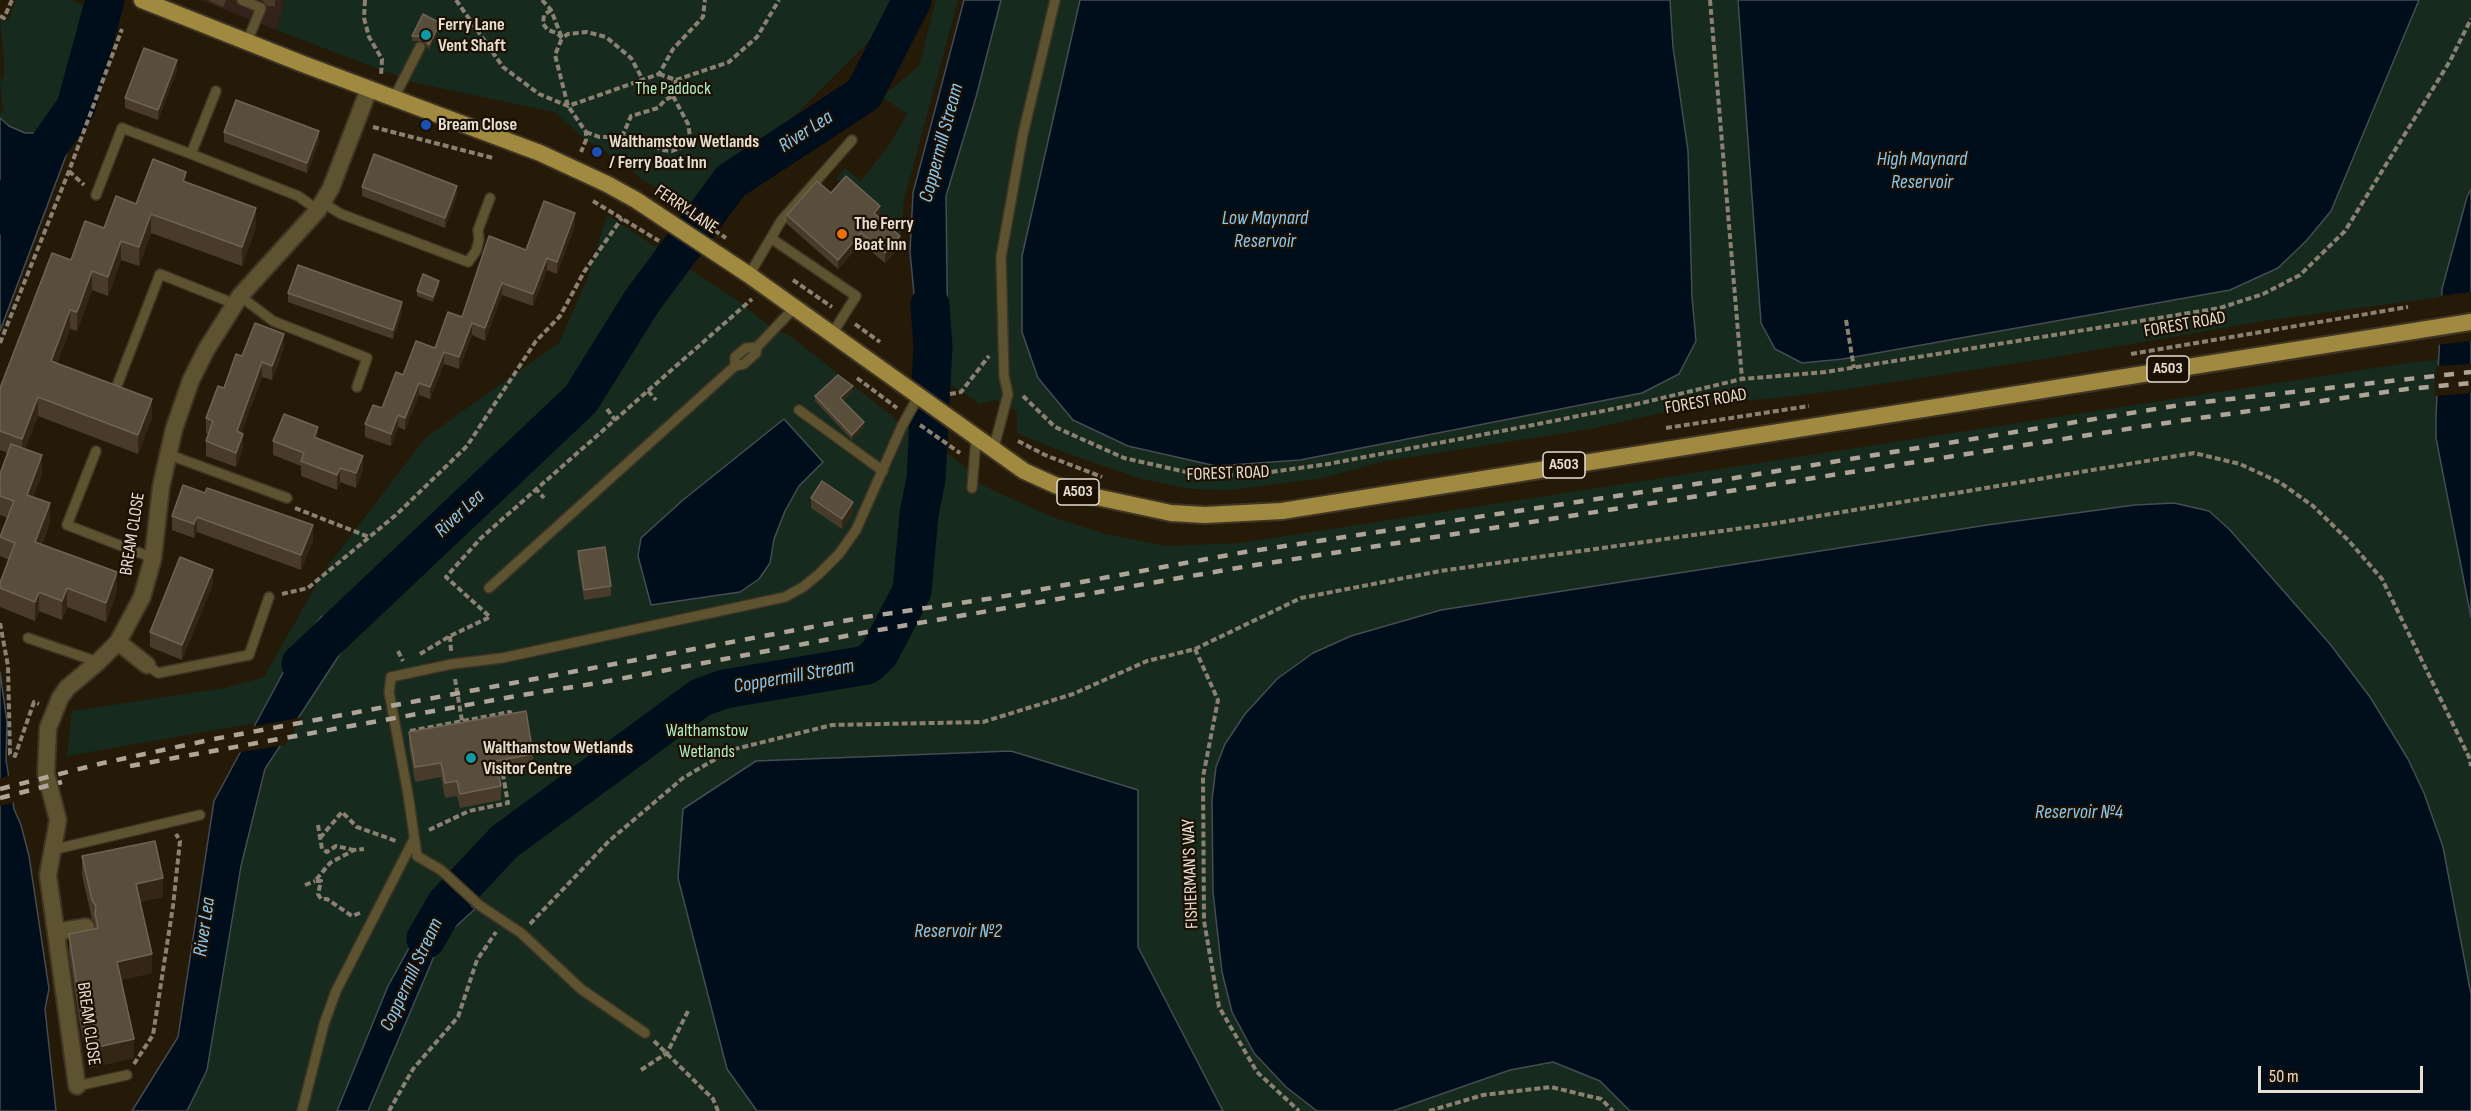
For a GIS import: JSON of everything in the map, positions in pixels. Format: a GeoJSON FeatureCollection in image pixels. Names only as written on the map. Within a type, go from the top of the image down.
{"type":"FeatureCollection","features":[{"type":"Feature","properties":{"kind":"main road","name":"FERRY LANE"},"geometry":{"type":"LineString","coordinates":[[151,2],[250,35],[375,83],[393,98],[576,169],[636,201],[749,274],[976,439],[1024,471],[1055,485],[1116,502],[1171,513],[1204,515],[1282,511],[2471,322]]}},
{"type":"Feature","properties":{"kind":"street","name":"BREAM CLOSE"},"geometry":{"type":"LineString","coordinates":[[77,1086],[48,875],[58,820],[46,765],[48,728],[54,709],[67,688],[118,642],[142,597],[153,558],[160,487],[167,454],[191,380],[238,300],[321,206],[375,83]]}},
{"type":"Feature","properties":{"kind":"street"},"geometry":{"type":"LineString","coordinates":[[118,642],[147,665]]}},
{"type":"Feature","properties":{"kind":"street"},"geometry":{"type":"LineString","coordinates":[[56,932],[86,927]]}},
{"type":"Feature","properties":{"kind":"lane"},"geometry":{"type":"LineString","coordinates":[[242,0],[261,8],[250,35]]}},
{"type":"Feature","properties":{"kind":"lane"},"geometry":{"type":"LineString","coordinates":[[993,451],[1008,394],[1004,376],[1001,257],[1023,135],[1054,0]]}},
{"type":"Feature","properties":{"kind":"lane"},"geometry":{"type":"LineString","coordinates":[[393,98],[420,47]]}},
{"type":"Feature","properties":{"kind":"lane"},"geometry":{"type":"LineString","coordinates":[[191,154],[216,90]]}},
{"type":"Feature","properties":{"kind":"lane"},"geometry":{"type":"LineString","coordinates":[[96,195],[122,128],[468,262],[476,251],[479,240],[478,230],[490,198]]}},
{"type":"Feature","properties":{"kind":"lane"},"geometry":{"type":"LineString","coordinates":[[749,274],[781,221],[852,140]]}},
{"type":"Feature","properties":{"kind":"lane"},"geometry":{"type":"LineString","coordinates":[[772,239],[856,296],[832,334]]}},
{"type":"Feature","properties":{"kind":"lane"},"geometry":{"type":"LineString","coordinates":[[118,383],[160,274],[238,300],[273,321],[367,358],[357,387]]}},
{"type":"Feature","properties":{"kind":"lane"},"geometry":{"type":"LineString","coordinates":[[489,588],[735,366],[744,364],[756,353],[757,347],[795,307]]}},
{"type":"Feature","properties":{"kind":"lane"},"geometry":{"type":"LineString","coordinates":[[645,1034],[581,989],[521,933],[479,905],[441,870],[417,856],[412,842],[412,818],[389,693],[391,677],[452,664],[502,658],[784,597],[803,587],[839,554],[856,530],[918,397]]}},
{"type":"Feature","properties":{"kind":"lane"},"geometry":{"type":"LineString","coordinates":[[799,410],[882,471]]}},
{"type":"Feature","properties":{"kind":"lane"},"geometry":{"type":"LineString","coordinates":[[972,488],[976,439]]}},
{"type":"Feature","properties":{"kind":"lane"},"geometry":{"type":"LineString","coordinates":[[96,451],[67,525],[153,558]]}},
{"type":"Feature","properties":{"kind":"lane"},"geometry":{"type":"LineString","coordinates":[[167,454],[287,498]]}},
{"type":"Feature","properties":{"kind":"lane"},"geometry":{"type":"LineString","coordinates":[[147,665],[158,673],[249,656],[270,597]]}},
{"type":"Feature","properties":{"kind":"lane"},"geometry":{"type":"LineString","coordinates":[[28,638],[98,662]]}},
{"type":"Feature","properties":{"kind":"lane"},"geometry":{"type":"LineString","coordinates":[[52,850],[200,815]]}},
{"type":"Feature","properties":{"kind":"lane"},"geometry":{"type":"LineString","coordinates":[[302,1111],[324,1024],[336,991],[412,842]]}},
{"type":"Feature","properties":{"kind":"lane"},"geometry":{"type":"LineString","coordinates":[[77,1086],[127,1075]]}},
{"type":"Feature","properties":{"kind":"path"},"geometry":{"type":"LineString","coordinates":[[0,16],[4,18],[12,0]]}},
{"type":"Feature","properties":{"kind":"path"},"geometry":{"type":"LineString","coordinates":[[365,0],[364,18],[369,37],[382,59],[375,83]]}},
{"type":"Feature","properties":{"kind":"path"},"geometry":{"type":"LineString","coordinates":[[456,0],[503,67],[539,94],[568,106],[659,74],[676,80],[729,62],[757,37],[778,0]]}},
{"type":"Feature","properties":{"kind":"path"},"geometry":{"type":"LineString","coordinates":[[542,0],[551,10],[562,38]]}},
{"type":"Feature","properties":{"kind":"path"},"geometry":{"type":"LineString","coordinates":[[659,74],[673,49],[704,17],[705,0]]}},
{"type":"Feature","properties":{"kind":"path"},"geometry":{"type":"LineString","coordinates":[[1710,0],[1742,379]]}},
{"type":"Feature","properties":{"kind":"path"},"geometry":{"type":"LineString","coordinates":[[551,10],[544,15],[543,24],[548,30],[557,33],[562,38]]}},
{"type":"Feature","properties":{"kind":"path"},"geometry":{"type":"LineString","coordinates":[[1004,376],[1055,427],[1124,458],[1204,476],[1257,474],[1328,464],[1633,405],[1742,379],[1813,374],[1854,368],[2220,308],[2263,294],[2300,275],[2345,231],[2450,61],[2471,19]]}},
{"type":"Feature","properties":{"kind":"path"},"geometry":{"type":"LineString","coordinates":[[0,343],[69,171],[122,29]]}},
{"type":"Feature","properties":{"kind":"path"},"geometry":{"type":"LineString","coordinates":[[643,80],[631,58],[606,37],[587,32],[568,34],[562,38],[555,55],[568,106],[586,132],[599,137],[651,141],[661,150],[672,151],[682,147],[690,136],[688,124],[673,96],[676,80]]}},
{"type":"Feature","properties":{"kind":"path"},"geometry":{"type":"LineString","coordinates":[[622,137],[632,116],[658,108],[665,100],[673,96]]}},
{"type":"Feature","properties":{"kind":"path"},"geometry":{"type":"LineString","coordinates":[[381,131],[504,162]]}},
{"type":"Feature","properties":{"kind":"path"},"geometry":{"type":"LineString","coordinates":[[580,153],[586,140],[586,132]]}},
{"type":"Feature","properties":{"kind":"path"},"geometry":{"type":"LineString","coordinates":[[588,198],[648,234]]}},
{"type":"Feature","properties":{"kind":"path","name":"FERRY LANE"},"geometry":{"type":"LineString","coordinates":[[669,201],[726,238]]}},
{"type":"Feature","properties":{"kind":"path"},"geometry":{"type":"LineString","coordinates":[[270,597],[308,588],[397,514],[467,446],[536,341],[560,316],[584,272],[622,218]]}},
{"type":"Feature","properties":{"kind":"path"},"geometry":{"type":"LineString","coordinates":[[784,274],[836,310]]}},
{"type":"Feature","properties":{"kind":"path"},"geometry":{"type":"LineString","coordinates":[[404,664],[450,636],[490,617],[446,577],[481,538],[752,299]]}},
{"type":"Feature","properties":{"kind":"path","name":"FOREST ROAD"},"geometry":{"type":"LineString","coordinates":[[2130,355],[2408,307]]}},
{"type":"Feature","properties":{"kind":"path"},"geometry":{"type":"LineString","coordinates":[[1846,320],[1854,368]]}},
{"type":"Feature","properties":{"kind":"path"},"geometry":{"type":"LineString","coordinates":[[854,323],[888,348]]}},
{"type":"Feature","properties":{"kind":"path"},"geometry":{"type":"LineString","coordinates":[[950,394],[961,392],[1003,338]]}},
{"type":"Feature","properties":{"kind":"path"},"geometry":{"type":"LineString","coordinates":[[861,381],[890,403]]}},
{"type":"Feature","properties":{"kind":"path"},"geometry":{"type":"LineString","coordinates":[[648,392],[656,400]]}},
{"type":"Feature","properties":{"kind":"path","name":"FOREST ROAD"},"geometry":{"type":"LineString","coordinates":[[1660,429],[1818,404]]}},
{"type":"Feature","properties":{"kind":"path"},"geometry":{"type":"LineString","coordinates":[[607,410],[615,420]]}},
{"type":"Feature","properties":{"kind":"path"},"geometry":{"type":"LineString","coordinates":[[922,427],[953,448]]}},
{"type":"Feature","properties":{"kind":"path"},"geometry":{"type":"LineString","coordinates":[[1017,440],[1045,455],[1106,478]]}},
{"type":"Feature","properties":{"kind":"path"},"geometry":{"type":"LineString","coordinates":[[521,933],[609,841],[683,778],[731,750],[832,725],[983,722],[1073,694],[1147,661],[1195,648],[1301,598],[1440,571],[1771,524],[2194,453],[2240,464],[2281,483],[2313,506],[2349,541],[2382,579],[2469,757],[2471,766]]}},
{"type":"Feature","properties":{"kind":"path"},"geometry":{"type":"LineString","coordinates":[[535,488],[544,498]]}},
{"type":"Feature","properties":{"kind":"path"},"geometry":{"type":"LineString","coordinates":[[287,498],[296,509],[369,537]]}},
{"type":"Feature","properties":{"kind":"path"},"geometry":{"type":"LineString","coordinates":[[0,622],[8,666],[10,754],[15,756],[34,702],[54,709]]}},
{"type":"Feature","properties":{"kind":"path","name":"FISHERMAN'S WAY"},"geometry":{"type":"LineString","coordinates":[[1195,648],[1218,700],[1203,777],[1204,921],[1219,1007],[1257,1072],[1299,1111]]}},
{"type":"Feature","properties":{"kind":"path"},"geometry":{"type":"LineString","coordinates":[[452,664],[465,723]]}},
{"type":"Feature","properties":{"kind":"path"},"geometry":{"type":"LineString","coordinates":[[454,731],[453,726],[510,712],[512,720]]}},
{"type":"Feature","properties":{"kind":"path"},"geometry":{"type":"LineString","coordinates":[[397,733],[465,723]]}},
{"type":"Feature","properties":{"kind":"path"},"geometry":{"type":"LineString","coordinates":[[320,838],[342,812],[357,827],[367,832],[403,843],[412,842],[418,836],[468,809],[508,803],[503,775]]}},
{"type":"Feature","properties":{"kind":"path"},"geometry":{"type":"LineString","coordinates":[[127,1075],[153,1035],[173,906],[180,841],[170,822]]}},
{"type":"Feature","properties":{"kind":"path"},"geometry":{"type":"LineString","coordinates":[[318,825],[322,849],[327,852],[336,846],[354,850],[364,849]]}},
{"type":"Feature","properties":{"kind":"path"},"geometry":{"type":"LineString","coordinates":[[315,881],[330,863],[354,850]]}},
{"type":"Feature","properties":{"kind":"path"},"geometry":{"type":"LineString","coordinates":[[305,885],[321,881],[318,894],[321,899],[327,898],[352,916],[370,906],[378,909]]}},
{"type":"Feature","properties":{"kind":"path"},"geometry":{"type":"LineString","coordinates":[[388,1111],[413,1069],[458,1017],[477,960],[504,922]]}},
{"type":"Feature","properties":{"kind":"path"},"geometry":{"type":"LineString","coordinates":[[641,1071],[667,1053],[689,1009]]}},
{"type":"Feature","properties":{"kind":"path"},"geometry":{"type":"LineString","coordinates":[[667,1053],[713,1100],[718,1111]]}},
{"type":"Feature","properties":{"kind":"path"},"geometry":{"type":"LineString","coordinates":[[1429,1111],[1483,1095],[1551,1087],[1602,1099],[1613,1111]]}},
{"type":"Feature","properties":{"kind":"shaded area"},"geometry":{"type":"Polygon","coordinates":[[[200,0],[283,0],[284,7],[276,30],[200,0]]]}},
{"type":"Feature","properties":{"kind":"green space"},"geometry":{"type":"Polygon","coordinates":[[[16,0],[71,0],[118,20],[84,108],[68,105],[53,128],[40,133],[25,133],[9,126],[0,118],[3,112],[0,79],[4,79],[4,65],[0,19],[8,20],[16,0]]]}},
{"type":"Feature","properties":{"kind":"green space","name":"The Paddock"},"geometry":{"type":"Polygon","coordinates":[[[283,0],[892,0],[879,31],[753,157],[698,206],[642,180],[630,168],[586,140],[554,112],[416,83],[276,30],[284,7],[283,0]]]}},
{"type":"Feature","properties":{"kind":"green space"},"geometry":{"type":"Polygon","coordinates":[[[936,0],[958,0],[904,200],[900,246],[874,223],[879,217],[836,178],[845,168],[861,181],[889,145],[907,114],[882,97],[919,66],[936,0]]]}},
{"type":"Feature","properties":{"kind":"green space"},"geometry":{"type":"Polygon","coordinates":[[[964,0],[2471,0],[2471,293],[2270,320],[2044,359],[1841,390],[1700,404],[1591,429],[1385,461],[1322,478],[1232,490],[1191,489],[1142,479],[1063,452],[1017,433],[1017,411],[995,400],[980,404],[934,373],[920,357],[910,252],[913,193],[964,0]]]}},
{"type":"Feature","properties":{"kind":"green space","name":"Walthamstow Wetlands"},"geometry":{"type":"Polygon","coordinates":[[[607,215],[737,300],[773,329],[789,335],[902,426],[919,433],[952,457],[972,473],[982,485],[1052,517],[1105,534],[1166,546],[1240,543],[2407,363],[2471,356],[2471,1111],[187,1111],[207,1070],[241,866],[299,645],[256,723],[67,756],[72,711],[225,688],[264,677],[324,571],[426,437],[559,343],[588,277],[607,215]]]}},
{"type":"Feature","properties":{"kind":"water"},"geometry":{"type":"Polygon","coordinates":[[[964,0],[1001,0],[976,97],[946,196],[948,361],[920,357],[910,252],[913,193],[964,0]]]}},
{"type":"Feature","properties":{"kind":"water","name":"Low Maynard Reservoir"},"geometry":{"type":"Polygon","coordinates":[[[1080,0],[1670,0],[1673,47],[1688,151],[1692,297],[1696,341],[1679,374],[1642,393],[1300,460],[1216,466],[1128,446],[1073,420],[1038,378],[1022,332],[1022,256],[1080,0]]]}},
{"type":"Feature","properties":{"kind":"water","name":"High Maynard Reservoir"},"geometry":{"type":"Polygon","coordinates":[[[1738,0],[2419,0],[2331,211],[2307,240],[2278,268],[2230,290],[1843,359],[1802,363],[1775,349],[1761,323],[1738,0]]]}},
{"type":"Feature","properties":{"kind":"water"},"geometry":{"type":"Polygon","coordinates":[[[68,104],[84,108],[0,331],[0,118],[9,126],[25,133],[40,133],[53,128],[68,104]]]}},
{"type":"Feature","properties":{"kind":"water"},"geometry":{"type":"Polygon","coordinates":[[[2471,189],[2471,617],[2436,438],[2436,416],[2442,289],[2471,189]]]}},
{"type":"Feature","properties":{"kind":"water"},"geometry":{"type":"Polygon","coordinates":[[[784,419],[823,462],[799,486],[785,511],[774,539],[770,563],[759,579],[740,592],[651,605],[638,556],[641,538],[683,500],[784,419]]]}},
{"type":"Feature","properties":{"kind":"water","name":"Reservoir №4"},"geometry":{"type":"Polygon","coordinates":[[[2174,503],[2209,511],[2230,530],[2330,644],[2370,697],[2408,759],[2424,793],[2443,847],[2471,994],[2471,1111],[1630,1111],[1600,1081],[1553,1062],[1510,1070],[1393,1111],[1317,1111],[1286,1087],[1254,1053],[1232,1012],[1222,972],[1213,892],[1212,800],[1216,767],[1225,744],[1245,714],[1277,679],[1313,653],[1351,636],[1441,610],[1987,525],[2135,505],[2174,503]]]}},
{"type":"Feature","properties":{"kind":"water"},"geometry":{"type":"Polygon","coordinates":[[[322,616],[351,637],[265,769],[241,866],[207,1070],[187,1111],[132,1111],[178,1037],[214,801],[298,645],[322,616]]]}},
{"type":"Feature","properties":{"kind":"water"},"geometry":{"type":"Polygon","coordinates":[[[0,672],[7,722],[6,760],[14,809],[21,825],[29,856],[49,989],[45,1009],[56,1111],[0,1111],[0,672]]]}},
{"type":"Feature","properties":{"kind":"water","name":"Reservoir №2"},"geometry":{"type":"Polygon","coordinates":[[[1011,751],[1138,790],[1138,947],[1223,1111],[757,1111],[727,1069],[678,878],[683,809],[756,761],[1011,751]]]}},
{"type":"Feature","properties":{"kind":"water"},"geometry":{"type":"Polygon","coordinates":[[[444,885],[475,909],[441,940],[368,1111],[337,1111],[388,986],[444,885]]]}},
{"type":"Feature","properties":{"kind":"pier"},"geometry":{"type":"Polygon","coordinates":[[[2471,292],[2471,341],[2437,345],[2439,296],[2471,292]]]}},
{"type":"Feature","properties":{"kind":"pier"},"geometry":{"type":"Polygon","coordinates":[[[2471,364],[2471,393],[2434,396],[2436,366],[2471,364]]]}},
{"type":"Feature","properties":{"kind":"pier"},"geometry":{"type":"Polygon","coordinates":[[[303,717],[285,745],[236,753],[250,727],[303,717]]]}},
{"type":"Feature","properties":{"kind":"pier"},"geometry":{"type":"Polygon","coordinates":[[[11,775],[16,802],[0,806],[0,778],[11,775]]]}},
{"type":"Feature","properties":{"kind":"building","name":"Ferry Lane Vent Shaft"},"geometry":{"type":"Polygon","coordinates":[[[423,14],[440,23],[429,45],[423,36],[412,36],[423,14]]]}},
{"type":"Feature","properties":{"kind":"building"},"geometry":{"type":"Polygon","coordinates":[[[144,48],[177,60],[158,110],[125,98],[144,48]]]}},
{"type":"Feature","properties":{"kind":"building"},"geometry":{"type":"Polygon","coordinates":[[[236,100],[319,131],[307,163],[224,132],[236,100]]]}},
{"type":"Feature","properties":{"kind":"building"},"geometry":{"type":"Polygon","coordinates":[[[374,154],[457,186],[445,218],[362,187],[374,154]]]}},
{"type":"Feature","properties":{"kind":"building"},"geometry":{"type":"Polygon","coordinates":[[[153,159],[186,172],[183,181],[256,208],[242,247],[151,214],[139,247],[121,241],[108,277],[92,271],[77,312],[70,310],[51,361],[152,399],[138,435],[38,397],[22,439],[0,431],[0,388],[52,253],[71,260],[85,221],[104,228],[116,196],[136,204],[153,159]]]}},
{"type":"Feature","properties":{"kind":"building","name":"The Ferry Boat Inn"},"geometry":{"type":"Polygon","coordinates":[[[846,176],[880,206],[874,213],[900,236],[885,253],[861,233],[838,260],[787,215],[817,181],[831,193],[846,176]]]}},
{"type":"Feature","properties":{"kind":"building"},"geometry":{"type":"Polygon","coordinates":[[[544,201],[575,213],[557,262],[547,258],[533,294],[502,283],[485,328],[472,323],[459,357],[444,352],[430,387],[419,383],[405,418],[398,415],[391,434],[365,424],[373,405],[382,408],[396,372],[403,375],[416,341],[435,348],[448,312],[462,317],[489,236],[526,250],[544,201]]]}},
{"type":"Feature","properties":{"kind":"building"},"geometry":{"type":"Polygon","coordinates":[[[298,265],[402,302],[393,330],[288,293],[298,265]]]}},
{"type":"Feature","properties":{"kind":"building"},"geometry":{"type":"Polygon","coordinates":[[[423,274],[439,281],[433,297],[417,291],[423,274]]]}},
{"type":"Feature","properties":{"kind":"building"},"geometry":{"type":"Polygon","coordinates":[[[255,323],[284,334],[272,366],[262,362],[237,431],[243,434],[236,453],[206,441],[213,421],[206,418],[218,386],[224,388],[236,354],[242,356],[255,323]]]}},
{"type":"Feature","properties":{"kind":"building"},"geometry":{"type":"Polygon","coordinates":[[[838,375],[853,386],[840,398],[864,422],[852,435],[815,396],[838,375]]]}},
{"type":"Feature","properties":{"kind":"building"},"geometry":{"type":"Polygon","coordinates":[[[284,414],[318,427],[314,437],[363,456],[356,473],[340,468],[337,475],[301,461],[304,453],[273,441],[284,414]]]}},
{"type":"Feature","properties":{"kind":"building"},"geometry":{"type":"Polygon","coordinates":[[[11,444],[42,455],[27,495],[50,503],[35,542],[117,572],[106,603],[67,588],[62,601],[39,592],[35,602],[0,588],[15,543],[0,537],[14,501],[0,496],[0,474],[11,444]]]}},
{"type":"Feature","properties":{"kind":"building"},"geometry":{"type":"Polygon","coordinates":[[[822,481],[853,502],[842,519],[811,498],[822,481]]]}},
{"type":"Feature","properties":{"kind":"building"},"geometry":{"type":"Polygon","coordinates":[[[183,485],[205,493],[207,488],[313,525],[301,555],[197,517],[194,524],[172,516],[183,485]]]}},
{"type":"Feature","properties":{"kind":"building"},"geometry":{"type":"Polygon","coordinates":[[[605,547],[611,586],[584,590],[578,551],[605,547]]]}},
{"type":"Feature","properties":{"kind":"building"},"geometry":{"type":"Polygon","coordinates":[[[180,557],[213,570],[182,645],[150,632],[180,557]]]}},
{"type":"Feature","properties":{"kind":"building","name":"Walthamstow Wetlands Visitor Centre"},"geometry":{"type":"Polygon","coordinates":[[[526,711],[533,754],[496,761],[501,786],[460,794],[457,781],[445,783],[441,763],[415,767],[409,732],[526,711]]]}},
{"type":"Feature","properties":{"kind":"building"},"geometry":{"type":"Polygon","coordinates":[[[155,841],[163,878],[136,884],[152,954],[117,962],[134,1039],[89,1049],[69,934],[98,928],[96,906],[92,900],[82,856],[155,841]]]}},
{"type":"Feature","properties":{"kind":"waterway"},"geometry":{"type":"LineString","coordinates":[[0,215],[76,107],[105,0]]}},
{"type":"Feature","properties":{"kind":"waterway","name":"River Lea"},"geometry":{"type":"LineString","coordinates":[[301,664],[581,399],[642,301],[731,181],[864,94],[912,0]]}},
{"type":"Feature","properties":{"kind":"waterway","name":"Coppermill Stream"},"geometry":{"type":"LineString","coordinates":[[426,939],[446,904],[504,842],[700,698],[724,689],[867,665],[879,654],[912,591],[919,514],[926,479],[933,346],[930,305]]}},
{"type":"Feature","properties":{"kind":"railway"},"geometry":{"type":"LineString","coordinates":[[0,789],[103,763],[214,739],[865,617],[994,598],[1245,552],[1716,481],[2186,404],[2471,372]]}},
{"type":"Feature","properties":{"kind":"railway"},"geometry":{"type":"LineString","coordinates":[[130,766],[598,683],[867,632],[1243,567],[2185,420],[2407,389],[2471,383]]}},
{"type":"Feature","properties":{"kind":"railway"},"geometry":{"type":"LineString","coordinates":[[0,798],[62,782]]}},
{"type":"Feature","properties":{"kind":"place","name":"Ferry Lane Vent Shaft"},"geometry":{"type":"Point","coordinates":[426,35]}},
{"type":"Feature","properties":{"kind":"place","name":"Bream Close"},"geometry":{"type":"Point","coordinates":[426,125]}},
{"type":"Feature","properties":{"kind":"place","name":"Walthamstow Wetlands / Ferry Boat Inn"},"geometry":{"type":"Point","coordinates":[597,152]}},
{"type":"Feature","properties":{"kind":"place","name":"The Ferry Boat Inn"},"geometry":{"type":"Point","coordinates":[842,234]}},
{"type":"Feature","properties":{"kind":"place","name":"Walthamstow Wetlands Visitor Centre"},"geometry":{"type":"Point","coordinates":[471,758]}}]}
